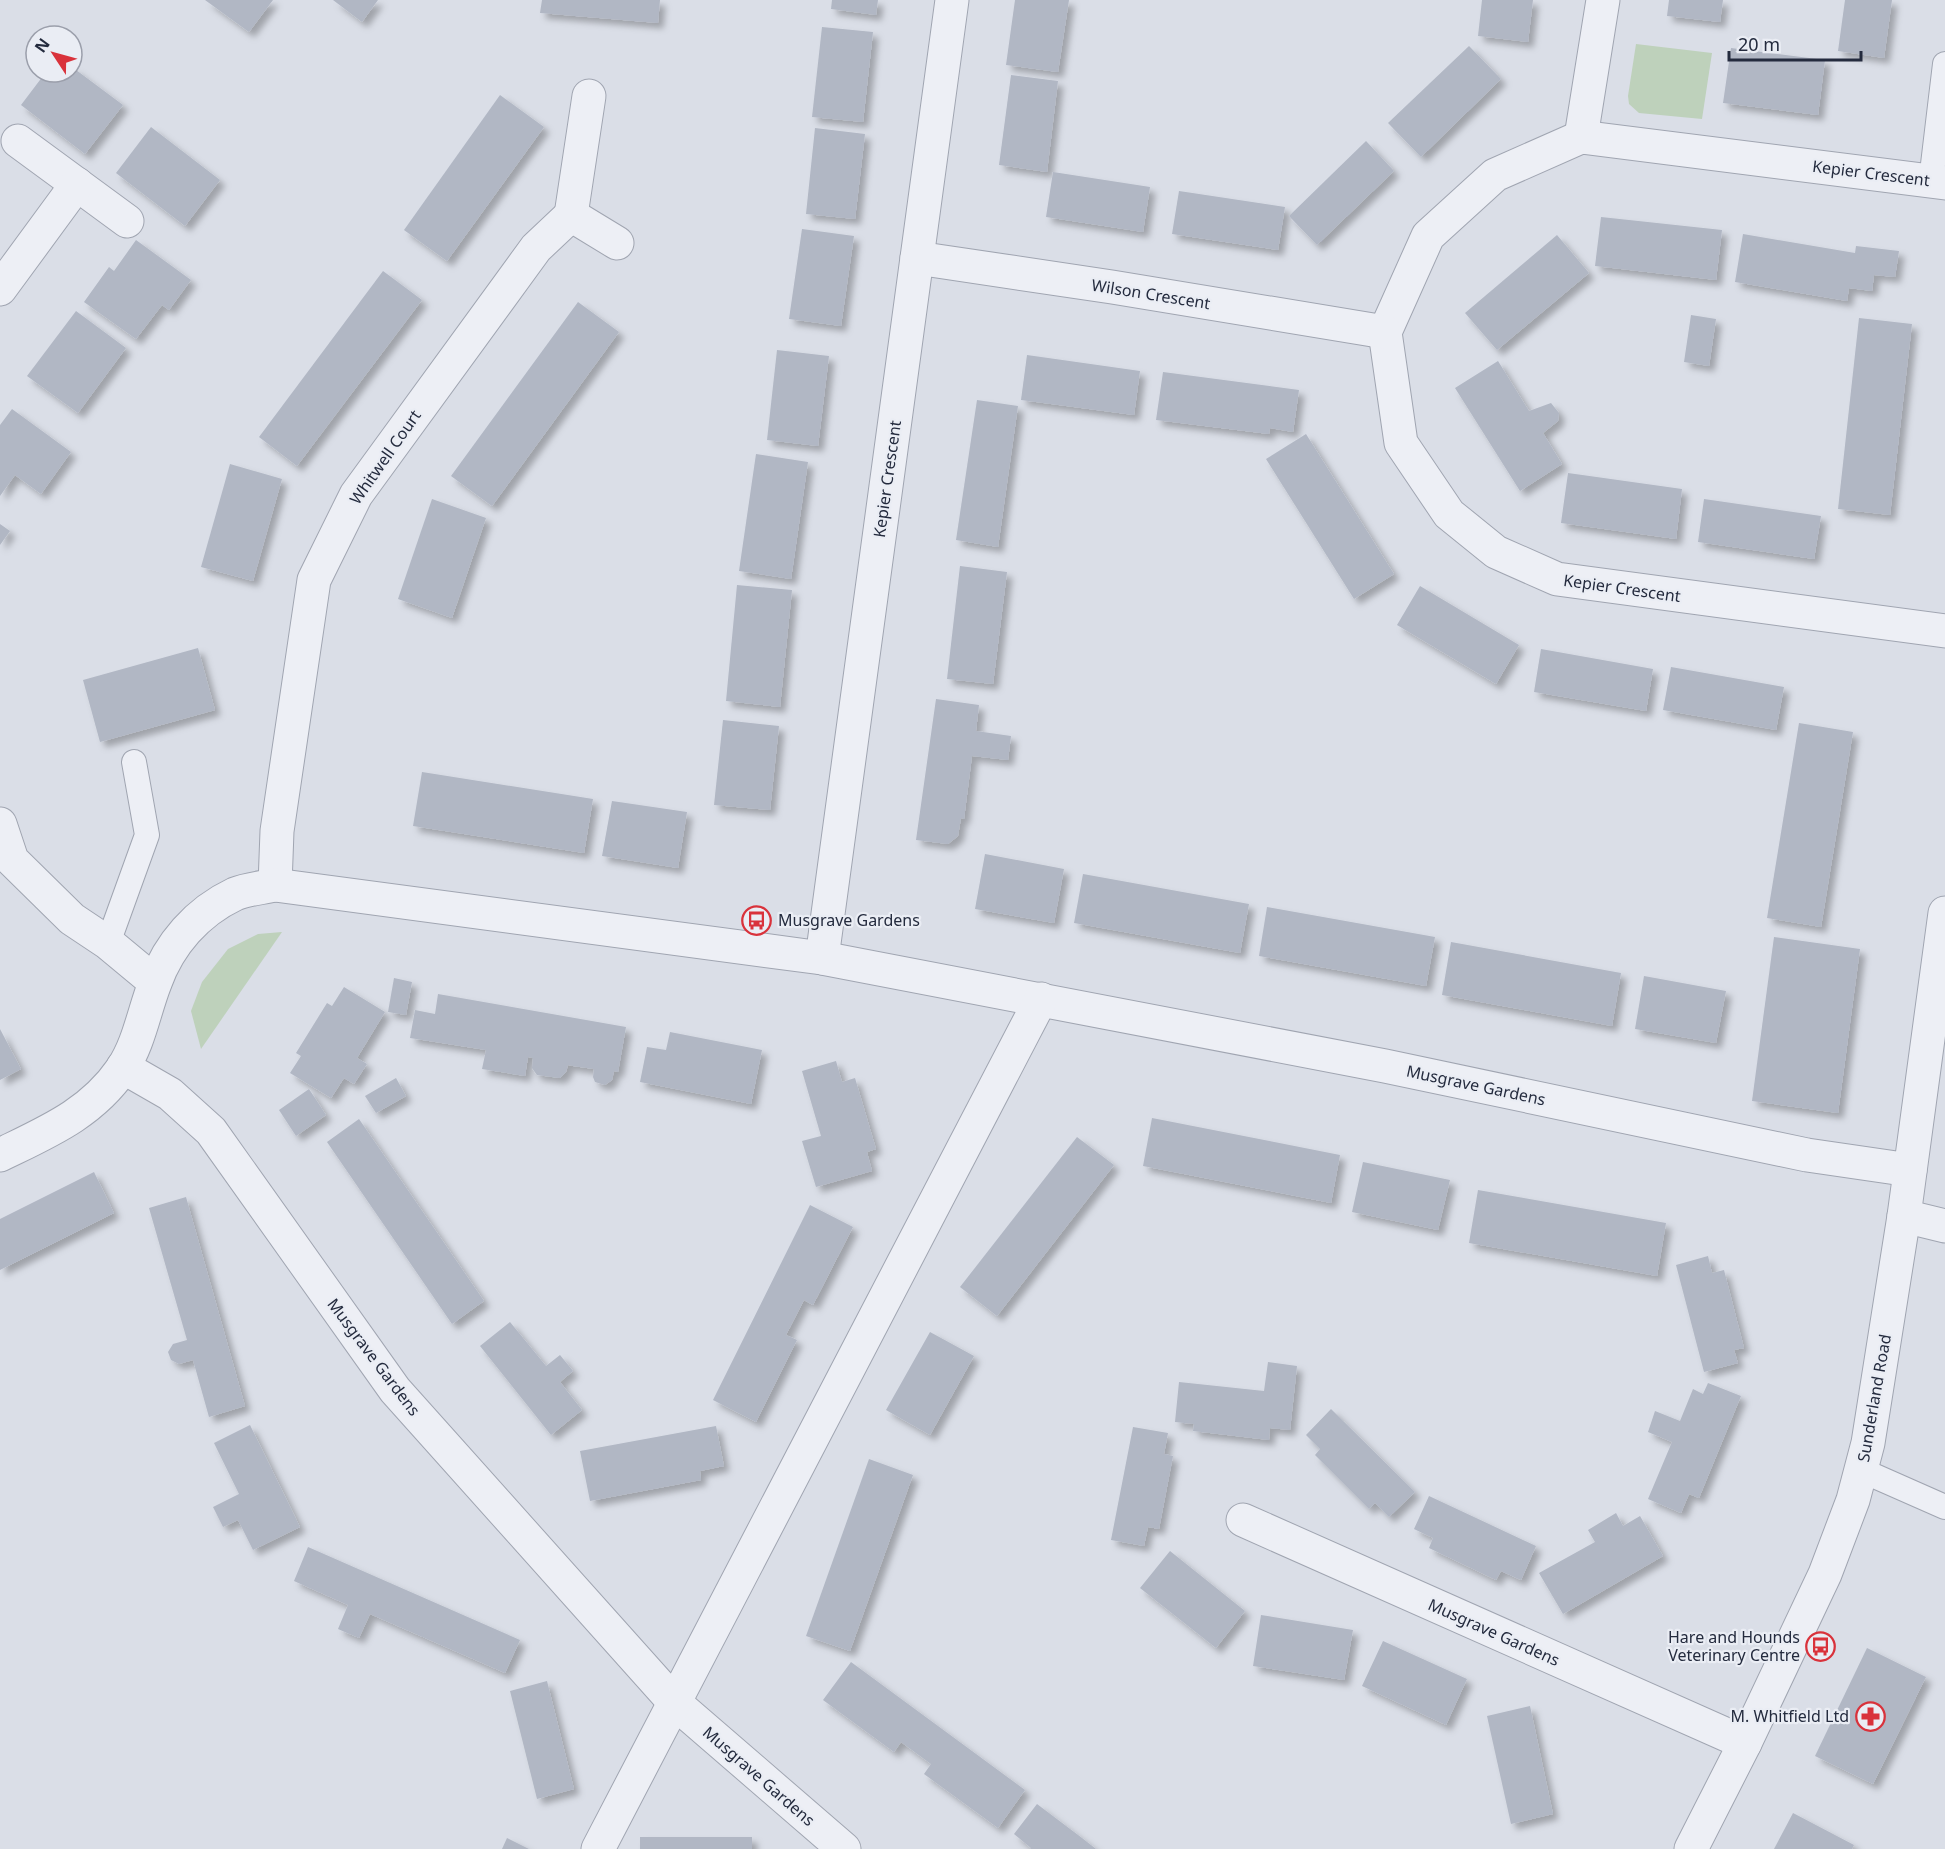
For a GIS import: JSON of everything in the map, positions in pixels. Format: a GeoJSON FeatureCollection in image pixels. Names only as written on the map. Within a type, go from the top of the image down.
{"type":"FeatureCollection","features":[{"type":"Feature","properties":{"kind":"street","name":"Kepier Crescent"},"geometry":{"type":"LineString","coordinates":[[822,958],[952,0]]}},
{"type":"Feature","properties":{"kind":"street"},"geometry":{"type":"LineString","coordinates":[[1385,332],[1428,236],[1496,175],[1581,137],[1603,0]]}},
{"type":"Feature","properties":{"kind":"street"},"geometry":{"type":"LineString","coordinates":[[589,96],[571,214],[617,243]]}},
{"type":"Feature","properties":{"kind":"street","name":"Kepier Crescent"},"geometry":{"type":"LineString","coordinates":[[1581,137],[1938,182]]}},
{"type":"Feature","properties":{"kind":"street"},"geometry":{"type":"LineString","coordinates":[[18,141],[127,221]]}},
{"type":"Feature","properties":{"kind":"street"},"geometry":{"type":"LineString","coordinates":[[5,271],[77,184]]}},
{"type":"Feature","properties":{"kind":"street","name":"Whitwell Court"},"geometry":{"type":"LineString","coordinates":[[275,885],[278,831],[314,580],[356,495],[536,248],[571,214]]}},
{"type":"Feature","properties":{"kind":"street","name":"Wilson Crescent"},"geometry":{"type":"LineString","coordinates":[[916,258],[1112,287],[1385,332]]}},
{"type":"Feature","properties":{"kind":"street","name":"Kepier Crescent"},"geometry":{"type":"LineString","coordinates":[[1385,332],[1401,443],[1449,514],[1496,552],[1557,579],[1945,632]]}},
{"type":"Feature","properties":{"kind":"street"},"geometry":{"type":"LineString","coordinates":[[0,824],[12,860],[72,919],[108,944],[155,982]]}},
{"type":"Feature","properties":{"kind":"street","name":"Musgrave Gardens"},"geometry":{"type":"LineString","coordinates":[[0,1155],[63,1125],[99,1098],[123,1067],[141,1025],[155,982],[172,946],[205,910],[237,893],[275,885],[822,958],[1385,1066],[1807,1155],[1911,1170]]}},
{"type":"Feature","properties":{"kind":"street","name":"Sunderland Road"},"geometry":{"type":"LineString","coordinates":[[1691,1849],[1745,1743],[1825,1574],[1853,1500],[1868,1443],[1904,1216],[1945,913]]}},
{"type":"Feature","properties":{"kind":"street"},"geometry":{"type":"LineString","coordinates":[[598,1849],[1041,999]]}},
{"type":"Feature","properties":{"kind":"street","name":"Musgrave Gardens"},"geometry":{"type":"LineString","coordinates":[[123,1067],[170,1094],[211,1131],[395,1390],[675,1703],[843,1849]]}},
{"type":"Feature","properties":{"kind":"street"},"geometry":{"type":"LineString","coordinates":[[1904,1216],[1945,1226]]}},
{"type":"Feature","properties":{"kind":"street","name":"Musgrave Gardens"},"geometry":{"type":"LineString","coordinates":[[1243,1520],[1745,1743]]}},
{"type":"Feature","properties":{"kind":"lane"},"geometry":{"type":"LineString","coordinates":[[1938,182],[1945,64]]}},
{"type":"Feature","properties":{"kind":"lane"},"geometry":{"type":"LineString","coordinates":[[108,944],[147,835],[134,762]]}},
{"type":"Feature","properties":{"kind":"lane"},"geometry":{"type":"LineString","coordinates":[[1861,1470],[1945,1507]]}},
{"type":"Feature","properties":{"kind":"green space"},"geometry":{"type":"Polygon","coordinates":[[[1636,44],[1712,53],[1702,119],[1639,113],[1629,104],[1628,96],[1636,44]]]}},
{"type":"Feature","properties":{"kind":"green space"},"geometry":{"type":"Polygon","coordinates":[[[282,932],[201,1049],[191,1011],[202,982],[228,949],[258,934],[282,932]]]}},
{"type":"Feature","properties":{"kind":"building"},"geometry":{"type":"Polygon","coordinates":[[[205,0],[273,0],[249,32],[205,0]]]}},
{"type":"Feature","properties":{"kind":"building"},"geometry":{"type":"Polygon","coordinates":[[[333,0],[378,0],[362,22],[333,0]]]}},
{"type":"Feature","properties":{"kind":"building"},"geometry":{"type":"Polygon","coordinates":[[[542,0],[660,0],[658,23],[540,13],[542,0]]]}},
{"type":"Feature","properties":{"kind":"building"},"geometry":{"type":"Polygon","coordinates":[[[832,0],[878,0],[876,15],[831,9],[832,0]]]}},
{"type":"Feature","properties":{"kind":"building"},"geometry":{"type":"Polygon","coordinates":[[[1015,0],[1069,0],[1058,72],[1006,65],[1015,0]]]}},
{"type":"Feature","properties":{"kind":"building"},"geometry":{"type":"Polygon","coordinates":[[[1482,0],[1533,0],[1528,42],[1478,36],[1482,0]]]}},
{"type":"Feature","properties":{"kind":"building"},"geometry":{"type":"Polygon","coordinates":[[[1669,0],[1723,0],[1720,22],[1667,16],[1669,0]]]}},
{"type":"Feature","properties":{"kind":"building"},"geometry":{"type":"Polygon","coordinates":[[[1845,0],[1892,0],[1884,58],[1838,51],[1845,0]]]}},
{"type":"Feature","properties":{"kind":"building"},"geometry":{"type":"Polygon","coordinates":[[[822,27],[873,32],[863,122],[812,117],[822,27]]]}},
{"type":"Feature","properties":{"kind":"building"},"geometry":{"type":"Polygon","coordinates":[[[1469,46],[1501,79],[1421,157],[1388,123],[1469,46]]]}},
{"type":"Feature","properties":{"kind":"building"},"geometry":{"type":"Polygon","coordinates":[[[1731,48],[1825,60],[1818,115],[1723,103],[1731,48]]]}},
{"type":"Feature","properties":{"kind":"building"},"geometry":{"type":"Polygon","coordinates":[[[1011,75],[1058,81],[1047,172],[999,165],[1011,75]]]}},
{"type":"Feature","properties":{"kind":"building"},"geometry":{"type":"Polygon","coordinates":[[[84,76],[123,105],[85,154],[21,105],[37,84],[84,84],[84,76]]]}},
{"type":"Feature","properties":{"kind":"building"},"geometry":{"type":"Polygon","coordinates":[[[500,95],[544,127],[447,261],[404,230],[500,95]]]}},
{"type":"Feature","properties":{"kind":"building"},"geometry":{"type":"Polygon","coordinates":[[[151,127],[220,180],[185,226],[116,173],[151,127]]]}},
{"type":"Feature","properties":{"kind":"building"},"geometry":{"type":"Polygon","coordinates":[[[815,128],[865,134],[855,219],[806,214],[815,128]]]}},
{"type":"Feature","properties":{"kind":"building"},"geometry":{"type":"Polygon","coordinates":[[[1366,141],[1394,171],[1317,245],[1289,216],[1366,141]]]}},
{"type":"Feature","properties":{"kind":"building"},"geometry":{"type":"Polygon","coordinates":[[[1053,172],[1150,187],[1143,232],[1046,217],[1053,172]]]}},
{"type":"Feature","properties":{"kind":"building"},"geometry":{"type":"Polygon","coordinates":[[[1179,191],[1285,207],[1278,250],[1172,234],[1179,191]]]}},
{"type":"Feature","properties":{"kind":"building"},"geometry":{"type":"Polygon","coordinates":[[[1601,217],[1722,230],[1716,280],[1595,266],[1601,217]]]}},
{"type":"Feature","properties":{"kind":"building"},"geometry":{"type":"Polygon","coordinates":[[[802,229],[854,236],[841,326],[789,319],[802,229]]]}},
{"type":"Feature","properties":{"kind":"building"},"geometry":{"type":"Polygon","coordinates":[[[1743,234],[1855,253],[1856,246],[1899,251],[1895,277],[1874,275],[1872,291],[1849,288],[1847,301],[1735,282],[1743,234]]]}},
{"type":"Feature","properties":{"kind":"building"},"geometry":{"type":"Polygon","coordinates":[[[1557,235],[1589,273],[1497,350],[1465,313],[1557,235]]]}},
{"type":"Feature","properties":{"kind":"building"},"geometry":{"type":"Polygon","coordinates":[[[136,240],[191,280],[169,310],[162,305],[136,339],[84,302],[109,267],[114,271],[136,240]]]}},
{"type":"Feature","properties":{"kind":"building"},"geometry":{"type":"Polygon","coordinates":[[[383,271],[422,300],[297,466],[259,437],[383,271]]]}},
{"type":"Feature","properties":{"kind":"building"},"geometry":{"type":"Polygon","coordinates":[[[578,302],[619,332],[492,506],[451,476],[578,302]]]}},
{"type":"Feature","properties":{"kind":"building"},"geometry":{"type":"Polygon","coordinates":[[[76,311],[126,348],[78,413],[27,376],[76,311]]]}},
{"type":"Feature","properties":{"kind":"building"},"geometry":{"type":"Polygon","coordinates":[[[1691,315],[1716,319],[1709,366],[1684,362],[1691,315]]]}},
{"type":"Feature","properties":{"kind":"building"},"geometry":{"type":"Polygon","coordinates":[[[1859,318],[1912,324],[1890,515],[1838,509],[1859,318]]]}},
{"type":"Feature","properties":{"kind":"building"},"geometry":{"type":"Polygon","coordinates":[[[777,350],[829,356],[818,446],[767,440],[777,350]]]}},
{"type":"Feature","properties":{"kind":"building"},"geometry":{"type":"Polygon","coordinates":[[[1027,355],[1140,371],[1134,415],[1021,400],[1027,355]]]}},
{"type":"Feature","properties":{"kind":"building"},"geometry":{"type":"Polygon","coordinates":[[[1498,361],[1529,411],[1551,403],[1559,413],[1558,421],[1543,433],[1562,464],[1520,491],[1455,388],[1498,361]]]}},
{"type":"Feature","properties":{"kind":"building"},"geometry":{"type":"Polygon","coordinates":[[[1163,372],[1299,390],[1293,432],[1270,428],[1269,434],[1156,420],[1163,372]]]}},
{"type":"Feature","properties":{"kind":"building"},"geometry":{"type":"Polygon","coordinates":[[[977,400],[1018,406],[998,547],[956,540],[977,400]]]}},
{"type":"Feature","properties":{"kind":"building"},"geometry":{"type":"Polygon","coordinates":[[[12,409],[71,452],[41,494],[15,475],[0,496],[0,425],[12,409]]]}},
{"type":"Feature","properties":{"kind":"building"},"geometry":{"type":"Polygon","coordinates":[[[1306,434],[1394,574],[1354,599],[1266,459],[1306,434]]]}},
{"type":"Feature","properties":{"kind":"building"},"geometry":{"type":"Polygon","coordinates":[[[756,454],[808,462],[791,579],[739,571],[756,454]]]}},
{"type":"Feature","properties":{"kind":"building"},"geometry":{"type":"Polygon","coordinates":[[[230,464],[282,479],[253,581],[201,567],[230,464]]]}},
{"type":"Feature","properties":{"kind":"building"},"geometry":{"type":"Polygon","coordinates":[[[1568,473],[1682,489],[1676,539],[1561,523],[1568,473]]]}},
{"type":"Feature","properties":{"kind":"building"},"geometry":{"type":"Polygon","coordinates":[[[432,499],[486,518],[452,618],[398,599],[432,499]]]}},
{"type":"Feature","properties":{"kind":"building"},"geometry":{"type":"Polygon","coordinates":[[[1704,499],[1821,516],[1814,559],[1698,542],[1704,499]]]}},
{"type":"Feature","properties":{"kind":"building"},"geometry":{"type":"Polygon","coordinates":[[[0,524],[10,531],[0,545],[0,524]]]}},
{"type":"Feature","properties":{"kind":"building"},"geometry":{"type":"Polygon","coordinates":[[[960,566],[1007,572],[993,684],[947,679],[960,566]]]}},
{"type":"Feature","properties":{"kind":"building"},"geometry":{"type":"Polygon","coordinates":[[[737,585],[792,590],[780,707],[726,701],[737,585]]]}},
{"type":"Feature","properties":{"kind":"building"},"geometry":{"type":"Polygon","coordinates":[[[1420,586],[1519,645],[1496,684],[1397,625],[1420,586]]]}},
{"type":"Feature","properties":{"kind":"building"},"geometry":{"type":"Polygon","coordinates":[[[198,648],[215,710],[100,742],[83,680],[198,648]]]}},
{"type":"Feature","properties":{"kind":"building"},"geometry":{"type":"Polygon","coordinates":[[[1541,649],[1653,669],[1646,711],[1534,692],[1541,649]]]}},
{"type":"Feature","properties":{"kind":"building"},"geometry":{"type":"Polygon","coordinates":[[[1671,667],[1784,687],[1776,730],[1663,710],[1671,667]]]}},
{"type":"Feature","properties":{"kind":"building"},"geometry":{"type":"Polygon","coordinates":[[[936,699],[979,705],[976,731],[1011,736],[1008,760],[972,756],[964,819],[961,818],[958,836],[948,844],[916,840],[936,699]]]}},
{"type":"Feature","properties":{"kind":"building"},"geometry":{"type":"Polygon","coordinates":[[[723,720],[779,726],[770,810],[714,805],[723,720]]]}},
{"type":"Feature","properties":{"kind":"building"},"geometry":{"type":"Polygon","coordinates":[[[1799,723],[1853,732],[1821,927],[1767,918],[1799,723]]]}},
{"type":"Feature","properties":{"kind":"building"},"geometry":{"type":"Polygon","coordinates":[[[422,772],[593,799],[584,853],[413,826],[422,772]]]}},
{"type":"Feature","properties":{"kind":"building"},"geometry":{"type":"Polygon","coordinates":[[[612,801],[687,812],[678,868],[602,856],[612,801]]]}},
{"type":"Feature","properties":{"kind":"building"},"geometry":{"type":"Polygon","coordinates":[[[985,854],[1064,869],[1054,923],[975,909],[985,854]]]}},
{"type":"Feature","properties":{"kind":"building"},"geometry":{"type":"Polygon","coordinates":[[[1083,874],[1249,904],[1240,953],[1074,923],[1083,874]]]}},
{"type":"Feature","properties":{"kind":"building"},"geometry":{"type":"Polygon","coordinates":[[[1267,907],[1435,937],[1426,986],[1259,956],[1267,907]]]}},
{"type":"Feature","properties":{"kind":"building"},"geometry":{"type":"Polygon","coordinates":[[[1774,937],[1860,949],[1838,1113],[1752,1101],[1774,937]]]}},
{"type":"Feature","properties":{"kind":"building"},"geometry":{"type":"Polygon","coordinates":[[[1451,942],[1621,973],[1612,1026],[1442,995],[1451,942]]]}},
{"type":"Feature","properties":{"kind":"building"},"geometry":{"type":"Polygon","coordinates":[[[1644,976],[1726,991],[1716,1043],[1635,1029],[1644,976]]]}},
{"type":"Feature","properties":{"kind":"building"},"geometry":{"type":"Polygon","coordinates":[[[394,978],[412,982],[406,1015],[388,1012],[394,978]]]}},
{"type":"Feature","properties":{"kind":"building"},"geometry":{"type":"Polygon","coordinates":[[[344,987],[385,1012],[357,1058],[367,1064],[354,1084],[344,1078],[331,1098],[290,1073],[301,1056],[296,1053],[327,1003],[332,1006],[344,987]]]}},
{"type":"Feature","properties":{"kind":"building"},"geometry":{"type":"Polygon","coordinates":[[[438,994],[626,1027],[618,1072],[614,1071],[612,1080],[605,1085],[595,1082],[594,1069],[568,1065],[566,1072],[560,1078],[537,1075],[532,1068],[533,1058],[528,1057],[525,1076],[482,1069],[486,1050],[410,1038],[415,1010],[435,1014],[438,994]]]}},
{"type":"Feature","properties":{"kind":"building"},"geometry":{"type":"Polygon","coordinates":[[[0,1029],[21,1069],[0,1080],[0,1029]]]}},
{"type":"Feature","properties":{"kind":"building"},"geometry":{"type":"Polygon","coordinates":[[[670,1032],[762,1050],[751,1104],[640,1082],[647,1047],[666,1050],[670,1032]]]}},
{"type":"Feature","properties":{"kind":"building"},"geometry":{"type":"Polygon","coordinates":[[[836,1061],[842,1082],[855,1078],[876,1149],[867,1152],[872,1171],[816,1187],[802,1141],[821,1136],[802,1071],[836,1061]]]}},
{"type":"Feature","properties":{"kind":"building"},"geometry":{"type":"Polygon","coordinates":[[[396,1078],[406,1096],[376,1113],[365,1096],[396,1078]]]}},
{"type":"Feature","properties":{"kind":"building"},"geometry":{"type":"Polygon","coordinates":[[[309,1089],[326,1115],[296,1136],[279,1110],[309,1089]]]}},
{"type":"Feature","properties":{"kind":"building"},"geometry":{"type":"Polygon","coordinates":[[[1152,1118],[1340,1155],[1331,1203],[1143,1166],[1152,1118]]]}},
{"type":"Feature","properties":{"kind":"building"},"geometry":{"type":"Polygon","coordinates":[[[359,1119],[484,1301],[452,1324],[327,1142],[359,1119]]]}},
{"type":"Feature","properties":{"kind":"building"},"geometry":{"type":"Polygon","coordinates":[[[1077,1137],[1114,1165],[997,1316],[960,1287],[1077,1137]]]}},
{"type":"Feature","properties":{"kind":"building"},"geometry":{"type":"Polygon","coordinates":[[[1363,1162],[1450,1180],[1438,1230],[1352,1212],[1363,1162]]]}},
{"type":"Feature","properties":{"kind":"building"},"geometry":{"type":"Polygon","coordinates":[[[94,1172],[114,1213],[0,1270],[0,1219],[94,1172]]]}},
{"type":"Feature","properties":{"kind":"building"},"geometry":{"type":"Polygon","coordinates":[[[1478,1190],[1666,1223],[1657,1276],[1469,1243],[1478,1190]]]}},
{"type":"Feature","properties":{"kind":"building"},"geometry":{"type":"Polygon","coordinates":[[[186,1197],[245,1406],[209,1417],[193,1360],[179,1364],[171,1360],[168,1352],[173,1344],[187,1340],[149,1208],[186,1197]]]}},
{"type":"Feature","properties":{"kind":"building"},"geometry":{"type":"Polygon","coordinates":[[[810,1205],[853,1227],[813,1305],[804,1300],[786,1335],[797,1340],[756,1422],[713,1400],[810,1205]]]}},
{"type":"Feature","properties":{"kind":"building"},"geometry":{"type":"Polygon","coordinates":[[[1708,1256],[1712,1273],[1724,1270],[1744,1348],[1734,1350],[1738,1363],[1704,1372],[1676,1265],[1708,1256]]]}},
{"type":"Feature","properties":{"kind":"building"},"geometry":{"type":"Polygon","coordinates":[[[510,1322],[546,1366],[560,1355],[573,1371],[560,1382],[582,1410],[551,1435],[480,1346],[510,1322]]]}},
{"type":"Feature","properties":{"kind":"building"},"geometry":{"type":"Polygon","coordinates":[[[930,1332],[974,1356],[930,1435],[886,1410],[930,1332]]]}},
{"type":"Feature","properties":{"kind":"building"},"geometry":{"type":"Polygon","coordinates":[[[1268,1362],[1297,1366],[1290,1430],[1270,1428],[1269,1440],[1193,1431],[1194,1424],[1175,1422],[1179,1382],[1264,1391],[1268,1362]]]}},
{"type":"Feature","properties":{"kind":"building"},"geometry":{"type":"Polygon","coordinates":[[[1708,1383],[1741,1396],[1699,1498],[1689,1494],[1681,1513],[1648,1499],[1672,1442],[1648,1432],[1655,1411],[1680,1421],[1693,1389],[1703,1394],[1708,1383]]]}},
{"type":"Feature","properties":{"kind":"building"},"geometry":{"type":"Polygon","coordinates":[[[1331,1409],[1415,1492],[1389,1517],[1375,1503],[1369,1509],[1315,1455],[1320,1449],[1306,1435],[1331,1409]]]}},
{"type":"Feature","properties":{"kind":"building"},"geometry":{"type":"Polygon","coordinates":[[[250,1425],[300,1527],[253,1550],[238,1520],[223,1527],[213,1507],[239,1494],[214,1443],[250,1425]]]}},
{"type":"Feature","properties":{"kind":"building"},"geometry":{"type":"Polygon","coordinates":[[[716,1426],[724,1466],[700,1471],[701,1480],[590,1501],[580,1451],[716,1426]]]}},
{"type":"Feature","properties":{"kind":"building"},"geometry":{"type":"Polygon","coordinates":[[[1133,1427],[1168,1433],[1164,1454],[1173,1456],[1159,1529],[1148,1527],[1144,1546],[1111,1540],[1133,1427]]]}},
{"type":"Feature","properties":{"kind":"building"},"geometry":{"type":"Polygon","coordinates":[[[869,1459],[913,1475],[850,1651],[806,1636],[869,1459]]]}},
{"type":"Feature","properties":{"kind":"building"},"geometry":{"type":"Polygon","coordinates":[[[1429,1496],[1536,1546],[1521,1580],[1501,1571],[1496,1580],[1429,1548],[1433,1538],[1414,1529],[1429,1496]]]}},
{"type":"Feature","properties":{"kind":"building"},"geometry":{"type":"Polygon","coordinates":[[[1616,1513],[1623,1526],[1640,1516],[1663,1556],[1563,1614],[1539,1573],[1595,1542],[1588,1530],[1616,1513]]]}},
{"type":"Feature","properties":{"kind":"building"},"geometry":{"type":"Polygon","coordinates":[[[308,1547],[520,1640],[505,1673],[370,1614],[359,1638],[338,1629],[348,1605],[294,1581],[308,1547]]]}},
{"type":"Feature","properties":{"kind":"building"},"geometry":{"type":"Polygon","coordinates":[[[1170,1551],[1245,1611],[1216,1648],[1140,1588],[1170,1551]]]}},
{"type":"Feature","properties":{"kind":"building"},"geometry":{"type":"Polygon","coordinates":[[[1261,1615],[1353,1630],[1344,1680],[1253,1666],[1261,1615]]]}},
{"type":"Feature","properties":{"kind":"building"},"geometry":{"type":"Polygon","coordinates":[[[1383,1641],[1467,1679],[1446,1725],[1362,1686],[1383,1641]]]}},
{"type":"Feature","properties":{"kind":"building","name":"M. Whitfield Ltd"},"geometry":{"type":"Polygon","coordinates":[[[1867,1648],[1926,1677],[1873,1784],[1815,1756],[1867,1648]]]}},
{"type":"Feature","properties":{"kind":"building"},"geometry":{"type":"Polygon","coordinates":[[[851,1662],[1025,1790],[998,1828],[924,1774],[931,1764],[901,1742],[894,1752],[823,1700],[851,1662]]]}},
{"type":"Feature","properties":{"kind":"building"},"geometry":{"type":"Polygon","coordinates":[[[547,1681],[574,1789],[537,1799],[510,1691],[547,1681]]]}},
{"type":"Feature","properties":{"kind":"building"},"geometry":{"type":"Polygon","coordinates":[[[1530,1706],[1553,1814],[1511,1824],[1487,1716],[1530,1706]]]}},
{"type":"Feature","properties":{"kind":"building"},"geometry":{"type":"Polygon","coordinates":[[[1037,1804],[1096,1849],[1030,1849],[1014,1834],[1037,1804]]]}},
{"type":"Feature","properties":{"kind":"building"},"geometry":{"type":"Polygon","coordinates":[[[1793,1813],[1854,1845],[1852,1849],[1774,1849],[1793,1813]]]}},
{"type":"Feature","properties":{"kind":"building"},"geometry":{"type":"Polygon","coordinates":[[[640,1837],[752,1837],[752,1849],[640,1849],[640,1837]]]}},
{"type":"Feature","properties":{"kind":"building"},"geometry":{"type":"Polygon","coordinates":[[[507,1838],[529,1849],[502,1849],[507,1838]]]}},
{"type":"Feature","properties":{"kind":"place","name":"Musgrave Gardens"},"geometry":{"type":"Point","coordinates":[757,920]}},
{"type":"Feature","properties":{"kind":"place","name":"Hare and Hounds Veterinary Centre"},"geometry":{"type":"Point","coordinates":[1821,1646]}},
{"type":"Feature","properties":{"kind":"place","name":"M. Whitfield Ltd"},"geometry":{"type":"Point","coordinates":[1870,1716]}}]}
